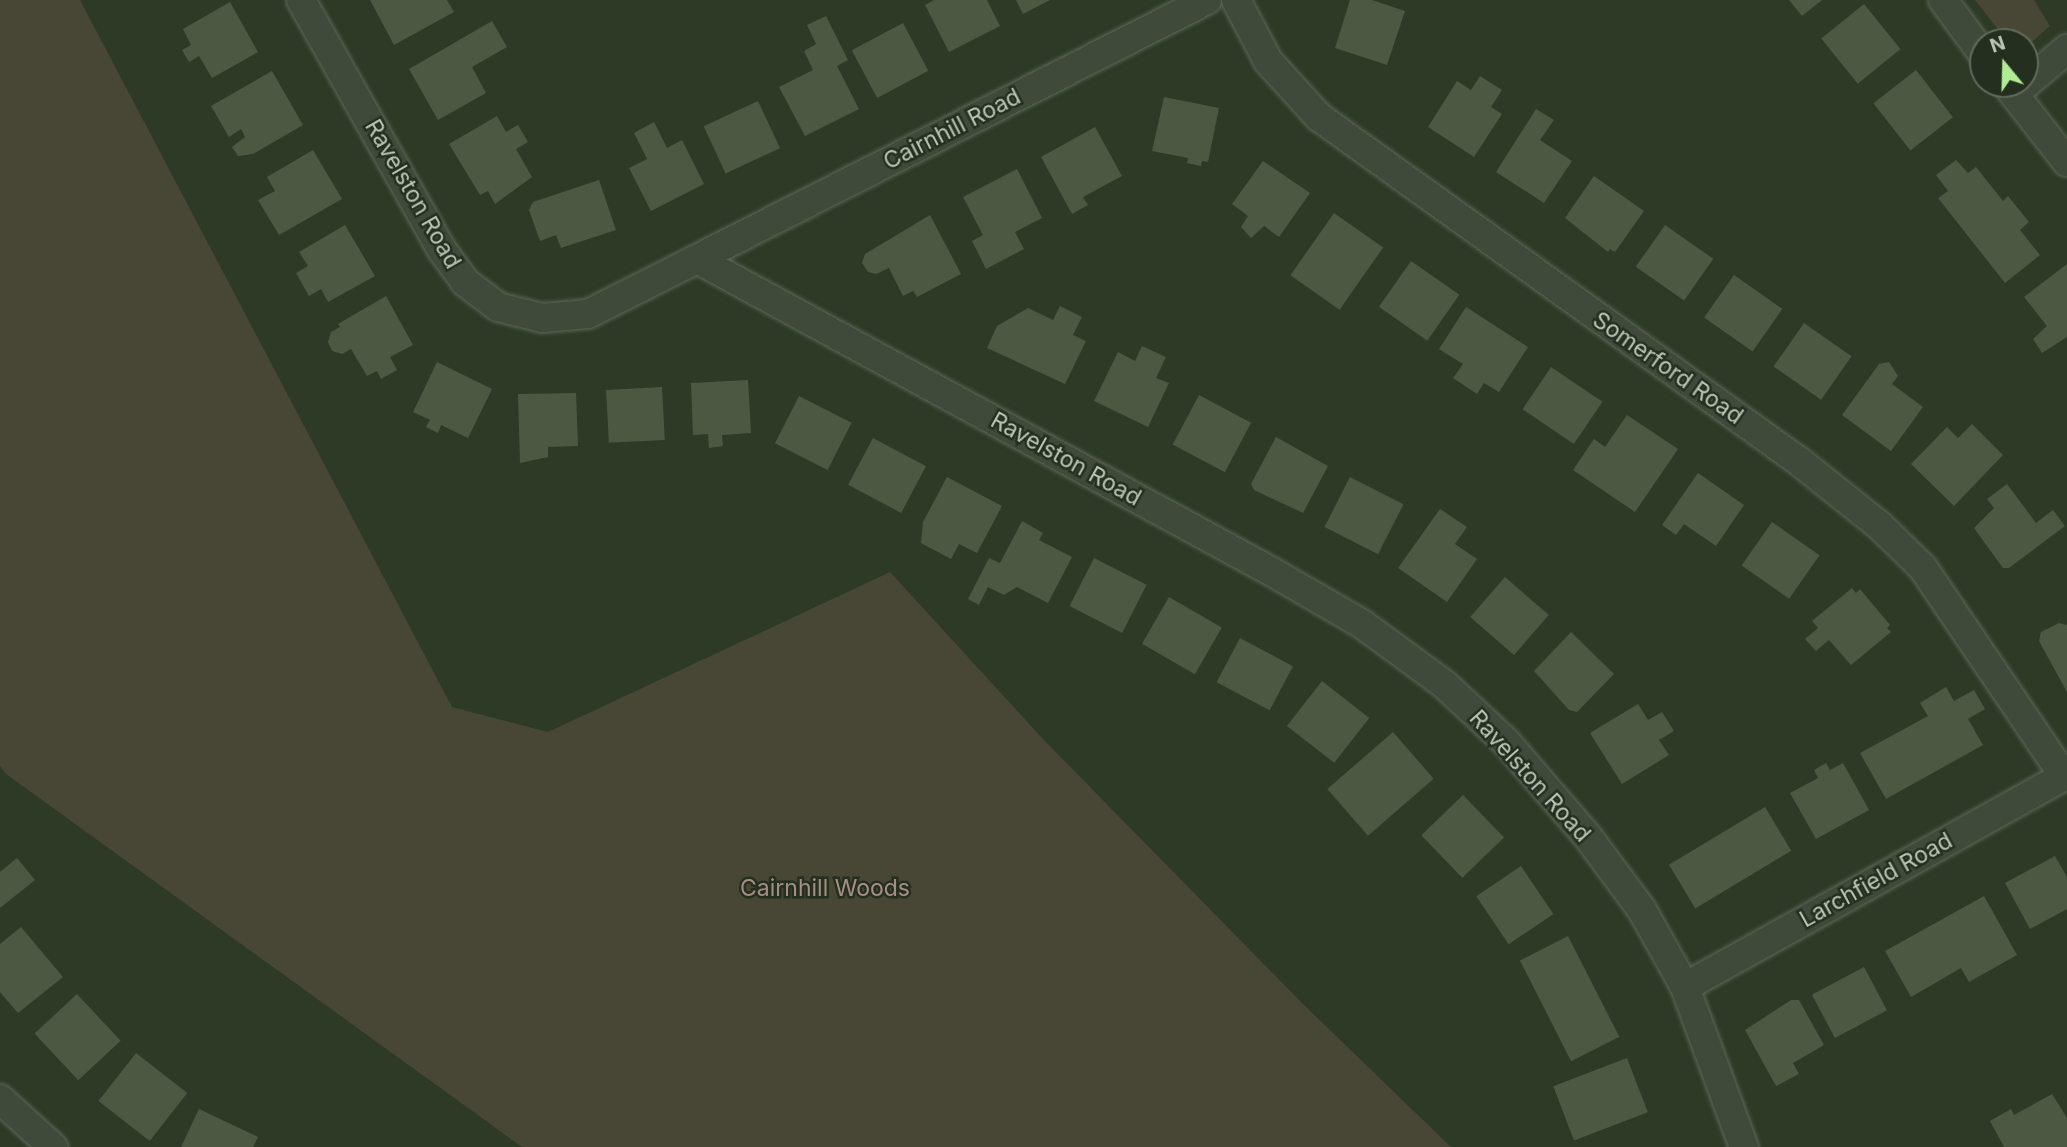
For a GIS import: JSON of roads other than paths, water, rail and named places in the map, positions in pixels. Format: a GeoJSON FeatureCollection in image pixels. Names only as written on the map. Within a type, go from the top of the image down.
{"type":"FeatureCollection","features":[{"type":"Feature","properties":{"kind":"street","name":"Ravelston Road"},"geometry":{"type":"LineString","coordinates":[[301,0],[442,250],[466,282],[498,307],[542,318],[588,314],[697,259],[1274,573],[1362,624],[1444,684],[1506,742],[1588,837],[1642,910],[1685,987],[1744,1147]]}},
{"type":"Feature","properties":{"kind":"street","name":"Cairnhill Road"},"geometry":{"type":"LineString","coordinates":[[697,259],[1207,0]]}},
{"type":"Feature","properties":{"kind":"street","name":"Somerford Road"},"geometry":{"type":"LineString","coordinates":[[1237,0],[1268,61],[1319,117],[1800,462],[1879,524],[1931,578],[2065,775]]}},
{"type":"Feature","properties":{"kind":"street"},"geometry":{"type":"LineString","coordinates":[[1943,0],[1969,35]]}},
{"type":"Feature","properties":{"kind":"street"},"geometry":{"type":"LineString","coordinates":[[2039,69],[2067,49]]}},
{"type":"Feature","properties":{"kind":"street"},"geometry":{"type":"LineString","coordinates":[[2017,98],[2067,162]]}},
{"type":"Feature","properties":{"kind":"street","name":"Larchfield Road"},"geometry":{"type":"LineString","coordinates":[[1685,987],[2065,775]]}},
{"type":"Feature","properties":{"kind":"street"},"geometry":{"type":"LineString","coordinates":[[0,1099],[53,1147]]}},
{"type":"Feature","properties":{"kind":"park label","name":"Cairnhill Woods"},"geometry":{"type":"Point","coordinates":[825,888]}}]}
